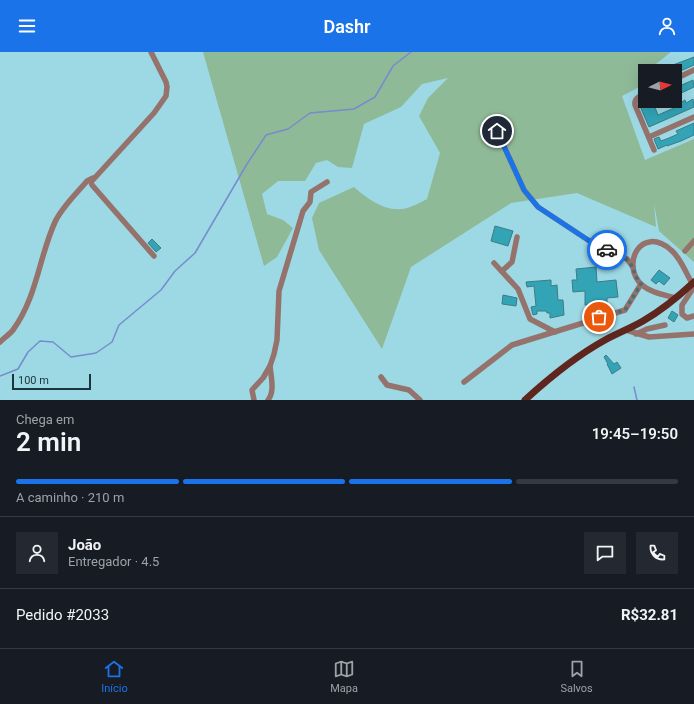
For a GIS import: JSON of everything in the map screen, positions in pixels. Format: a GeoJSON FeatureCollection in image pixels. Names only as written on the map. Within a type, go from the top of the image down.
{"type":"FeatureCollection","features":[{"type":"Feature","properties":{"kind":"main road"},"geometry":{"type":"LineString","coordinates":[[525,400],[558,372],[580,356],[605,340],[644,320],[693,285]]}},
{"type":"Feature","properties":{"kind":"street"},"geometry":{"type":"LineString","coordinates":[[150,52],[166,82],[166,96],[154,113],[91,181],[92,185],[154,256]]}},
{"type":"Feature","properties":{"kind":"street"},"geometry":{"type":"LineString","coordinates":[[682,76],[694,70]]}},
{"type":"Feature","properties":{"kind":"street"},"geometry":{"type":"LineString","coordinates":[[638,98],[635,100],[635,105],[654,150]]}},
{"type":"Feature","properties":{"kind":"street"},"geometry":{"type":"LineString","coordinates":[[648,137],[694,117]]}},
{"type":"Feature","properties":{"kind":"street"},"geometry":{"type":"LineString","coordinates":[[497,131],[524,190],[538,207],[591,242],[626,259],[633,267]]}},
{"type":"Feature","properties":{"kind":"street"},"geometry":{"type":"LineString","coordinates":[[0,342],[13,330],[28,305],[33,293],[48,238],[56,220],[87,181],[94,178]]}},
{"type":"Feature","properties":{"kind":"street"},"geometry":{"type":"LineString","coordinates":[[252,400],[252,390],[263,378],[270,366],[278,340],[279,291],[292,243],[303,211],[310,202],[311,192],[327,182]]}},
{"type":"Feature","properties":{"kind":"street"},"geometry":{"type":"LineString","coordinates":[[502,271],[512,262],[517,237]]}},
{"type":"Feature","properties":{"kind":"street"},"geometry":{"type":"LineString","coordinates":[[685,251],[694,241]]}},
{"type":"Feature","properties":{"kind":"street"},"geometry":{"type":"LineString","coordinates":[[676,298],[652,291],[641,284],[635,275],[633,259],[639,246],[645,242],[662,244],[671,250],[681,262],[693,285],[682,305],[682,314],[687,318],[694,316]]}},
{"type":"Feature","properties":{"kind":"street"},"geometry":{"type":"LineString","coordinates":[[494,263],[518,289],[530,319],[555,332]]}},
{"type":"Feature","properties":{"kind":"street"},"geometry":{"type":"LineString","coordinates":[[464,382],[512,344],[625,310],[641,284]]}},
{"type":"Feature","properties":{"kind":"street"},"geometry":{"type":"LineString","coordinates":[[636,334],[647,329],[665,325]]}},
{"type":"Feature","properties":{"kind":"street"},"geometry":{"type":"LineString","coordinates":[[626,330],[649,337],[694,334]]}},
{"type":"Feature","properties":{"kind":"street"},"geometry":{"type":"LineString","coordinates":[[268,400],[272,390],[270,366]]}},
{"type":"Feature","properties":{"kind":"street"},"geometry":{"type":"LineString","coordinates":[[381,377],[387,385],[409,390],[420,400]]}},
{"type":"Feature","properties":{"kind":"green space"},"geometry":{"type":"Polygon","coordinates":[[[203,52],[671,52],[656,64],[638,64],[638,88],[622,96],[645,160],[694,139],[694,262],[659,231],[654,203],[656,227],[577,193],[511,203],[411,267],[382,349],[319,250],[312,218],[319,203],[354,187],[366,197],[387,208],[402,209],[427,199],[440,153],[419,116],[428,98],[448,78],[422,84],[401,107],[364,124],[352,168],[338,167],[327,160],[316,163],[305,181],[278,181],[262,194],[267,214],[283,220],[293,228],[277,257],[264,266],[203,52]]]}},
{"type":"Feature","properties":{"kind":"building"},"geometry":{"type":"Polygon","coordinates":[[[694,57],[694,65],[682,70],[682,64],[676,64],[694,57]]]}},
{"type":"Feature","properties":{"kind":"building"},"geometry":{"type":"Polygon","coordinates":[[[693,80],[694,87],[682,93],[682,85],[693,80]]]}},
{"type":"Feature","properties":{"kind":"building"},"geometry":{"type":"Polygon","coordinates":[[[693,99],[694,107],[649,127],[641,108],[655,108],[658,115],[674,108],[682,108],[682,102],[685,100],[686,103],[693,99]]]}},
{"type":"Feature","properties":{"kind":"building"},"geometry":{"type":"Polygon","coordinates":[[[694,123],[694,135],[658,149],[654,139],[659,137],[661,141],[669,138],[678,134],[676,131],[694,123]]]}},
{"type":"Feature","properties":{"kind":"building"},"geometry":{"type":"Polygon","coordinates":[[[495,226],[513,231],[508,246],[491,241],[495,226]]]}},
{"type":"Feature","properties":{"kind":"building"},"geometry":{"type":"Polygon","coordinates":[[[152,239],[161,248],[156,252],[148,243],[152,239]]]}},
{"type":"Feature","properties":{"kind":"building"},"geometry":{"type":"Polygon","coordinates":[[[596,267],[597,282],[616,280],[618,297],[607,298],[607,303],[595,304],[595,309],[590,309],[590,305],[585,305],[585,291],[573,292],[572,280],[577,280],[576,269],[596,267]]]}},
{"type":"Feature","properties":{"kind":"building"},"geometry":{"type":"Polygon","coordinates":[[[659,270],[670,278],[664,285],[659,281],[656,284],[651,280],[659,270]]]}},
{"type":"Feature","properties":{"kind":"building"},"geometry":{"type":"Polygon","coordinates":[[[551,280],[551,286],[557,285],[558,300],[563,300],[564,315],[550,318],[550,313],[547,313],[546,311],[537,311],[537,314],[533,315],[531,307],[536,306],[534,286],[527,287],[526,282],[551,280]]]}},
{"type":"Feature","properties":{"kind":"building"},"geometry":{"type":"Polygon","coordinates":[[[503,295],[517,298],[516,306],[502,304],[503,295]]]}},
{"type":"Feature","properties":{"kind":"building"},"geometry":{"type":"Polygon","coordinates":[[[672,311],[678,315],[674,322],[668,318],[672,311]]]}},
{"type":"Feature","properties":{"kind":"building"},"geometry":{"type":"Polygon","coordinates":[[[606,355],[614,364],[617,362],[621,368],[612,374],[604,357],[606,355]]]}},
{"type":"Feature","properties":{"kind":"waterway"},"geometry":{"type":"LineString","coordinates":[[0,376],[18,369],[28,352],[40,341],[53,342],[71,357],[96,353],[112,342],[119,325],[161,290],[175,271],[195,253],[247,164],[266,135],[288,129],[310,113],[354,109],[375,97],[393,66],[411,52]]}},
{"type":"Feature","properties":{"kind":"waterway"},"geometry":{"type":"LineString","coordinates":[[634,387],[637,400]]}},
{"type":"Feature","properties":{"kind":"way so far"},"geometry":{"type":"LineString","coordinates":[[599,317],[625,310],[641,284],[635,275],[633,267],[626,259],[607,250]]}},
{"type":"Feature","properties":{"kind":"route"},"geometry":{"type":"LineString","coordinates":[[497,131],[524,190],[538,207],[591,242],[607,250]]}}]}
